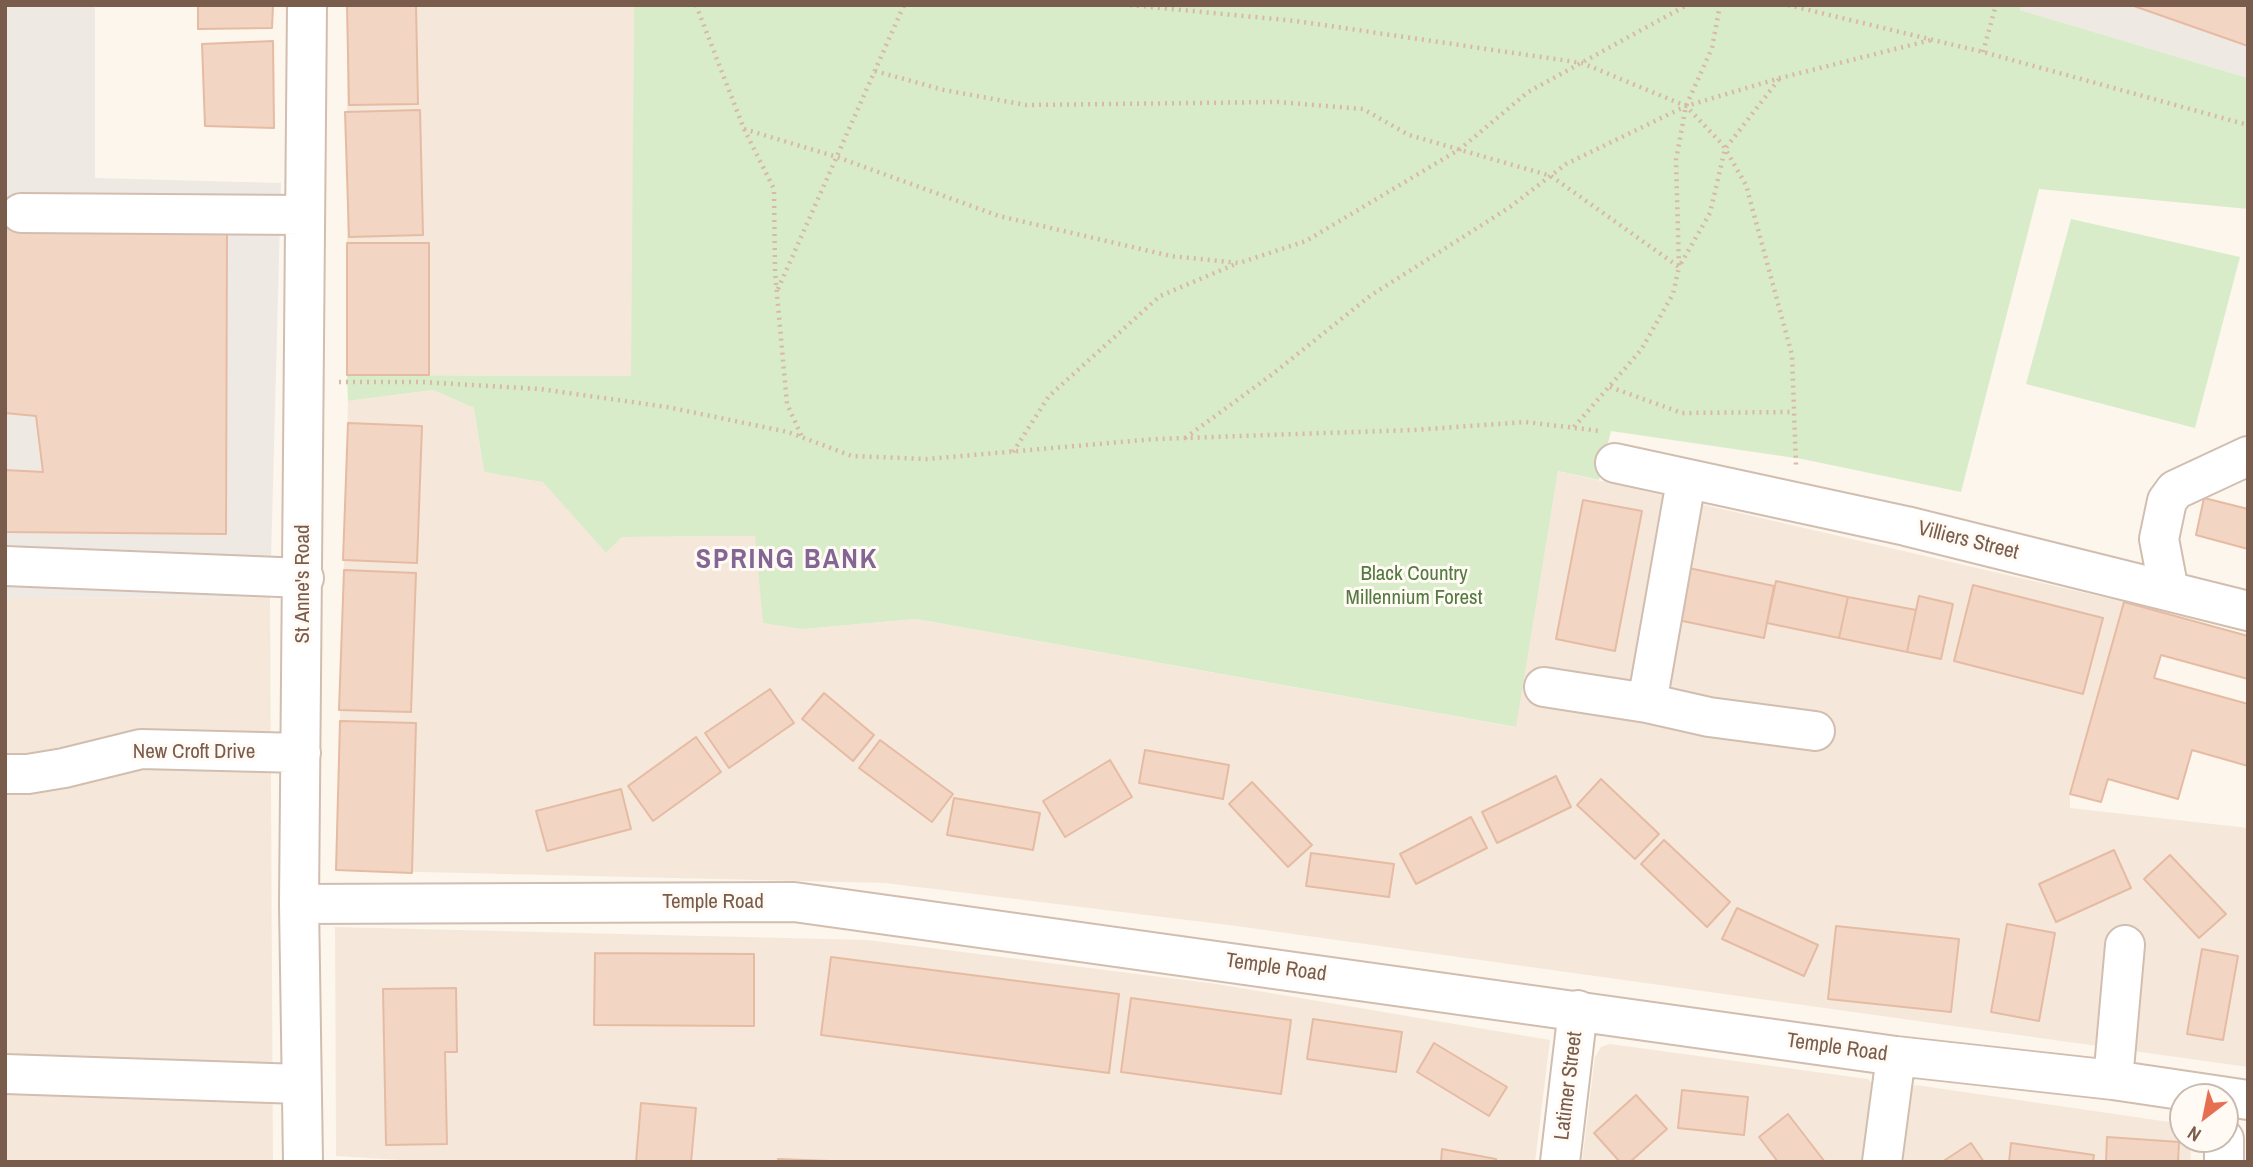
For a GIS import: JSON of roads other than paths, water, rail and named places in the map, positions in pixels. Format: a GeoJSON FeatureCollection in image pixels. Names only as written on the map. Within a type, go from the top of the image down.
{"type":"FeatureCollection","features":[{"type":"Feature","properties":{"kind":"street","name":"St Anne's Road"},"geometry":{"type":"LineString","coordinates":[[303,1162],[299,904],[304,578],[303,215],[307,5]]}},
{"type":"Feature","properties":{"kind":"street"},"geometry":{"type":"LineString","coordinates":[[21,213],[303,215]]}},
{"type":"Feature","properties":{"kind":"street"},"geometry":{"type":"LineString","coordinates":[[2169,590],[2158,539],[2167,501],[2175,490],[2248,456]]}},
{"type":"Feature","properties":{"kind":"street","name":"Villiers Street"},"geometry":{"type":"LineString","coordinates":[[1615,463],[1686,481],[1906,526],[2248,611]]}},
{"type":"Feature","properties":{"kind":"street"},"geometry":{"type":"LineString","coordinates":[[1647,703],[1686,481]]}},
{"type":"Feature","properties":{"kind":"street"},"geometry":{"type":"LineString","coordinates":[[5,566],[304,578]]}},
{"type":"Feature","properties":{"kind":"street"},"geometry":{"type":"LineString","coordinates":[[1544,687],[1647,703],[1709,717],[1815,731]]}},
{"type":"Feature","properties":{"kind":"street","name":"New Croft Drive"},"geometry":{"type":"LineString","coordinates":[[5,774],[28,774],[64,768],[141,749],[301,753]]}},
{"type":"Feature","properties":{"kind":"street","name":"Temple Road"},"geometry":{"type":"LineString","coordinates":[[299,904],[794,902],[1896,1056],[2169,1089]]}},
{"type":"Feature","properties":{"kind":"street"},"geometry":{"type":"LineString","coordinates":[[2113,1080],[2125,945]]}},
{"type":"Feature","properties":{"kind":"street","name":"Latimer Street"},"geometry":{"type":"LineString","coordinates":[[1560,1162],[1578,1010]]}},
{"type":"Feature","properties":{"kind":"street"},"geometry":{"type":"LineString","coordinates":[[1882,1162],[1896,1056]]}},
{"type":"Feature","properties":{"kind":"street"},"geometry":{"type":"LineString","coordinates":[[5,1074],[300,1084]]}},
{"type":"Feature","properties":{"kind":"district","name":"SPRING BANK"},"geometry":{"type":"Point","coordinates":[787,560]}},
{"type":"Feature","properties":{"kind":"park label","name":"Black Country Millennium Forest"},"geometry":{"type":"Point","coordinates":[1414,586]}}]}
